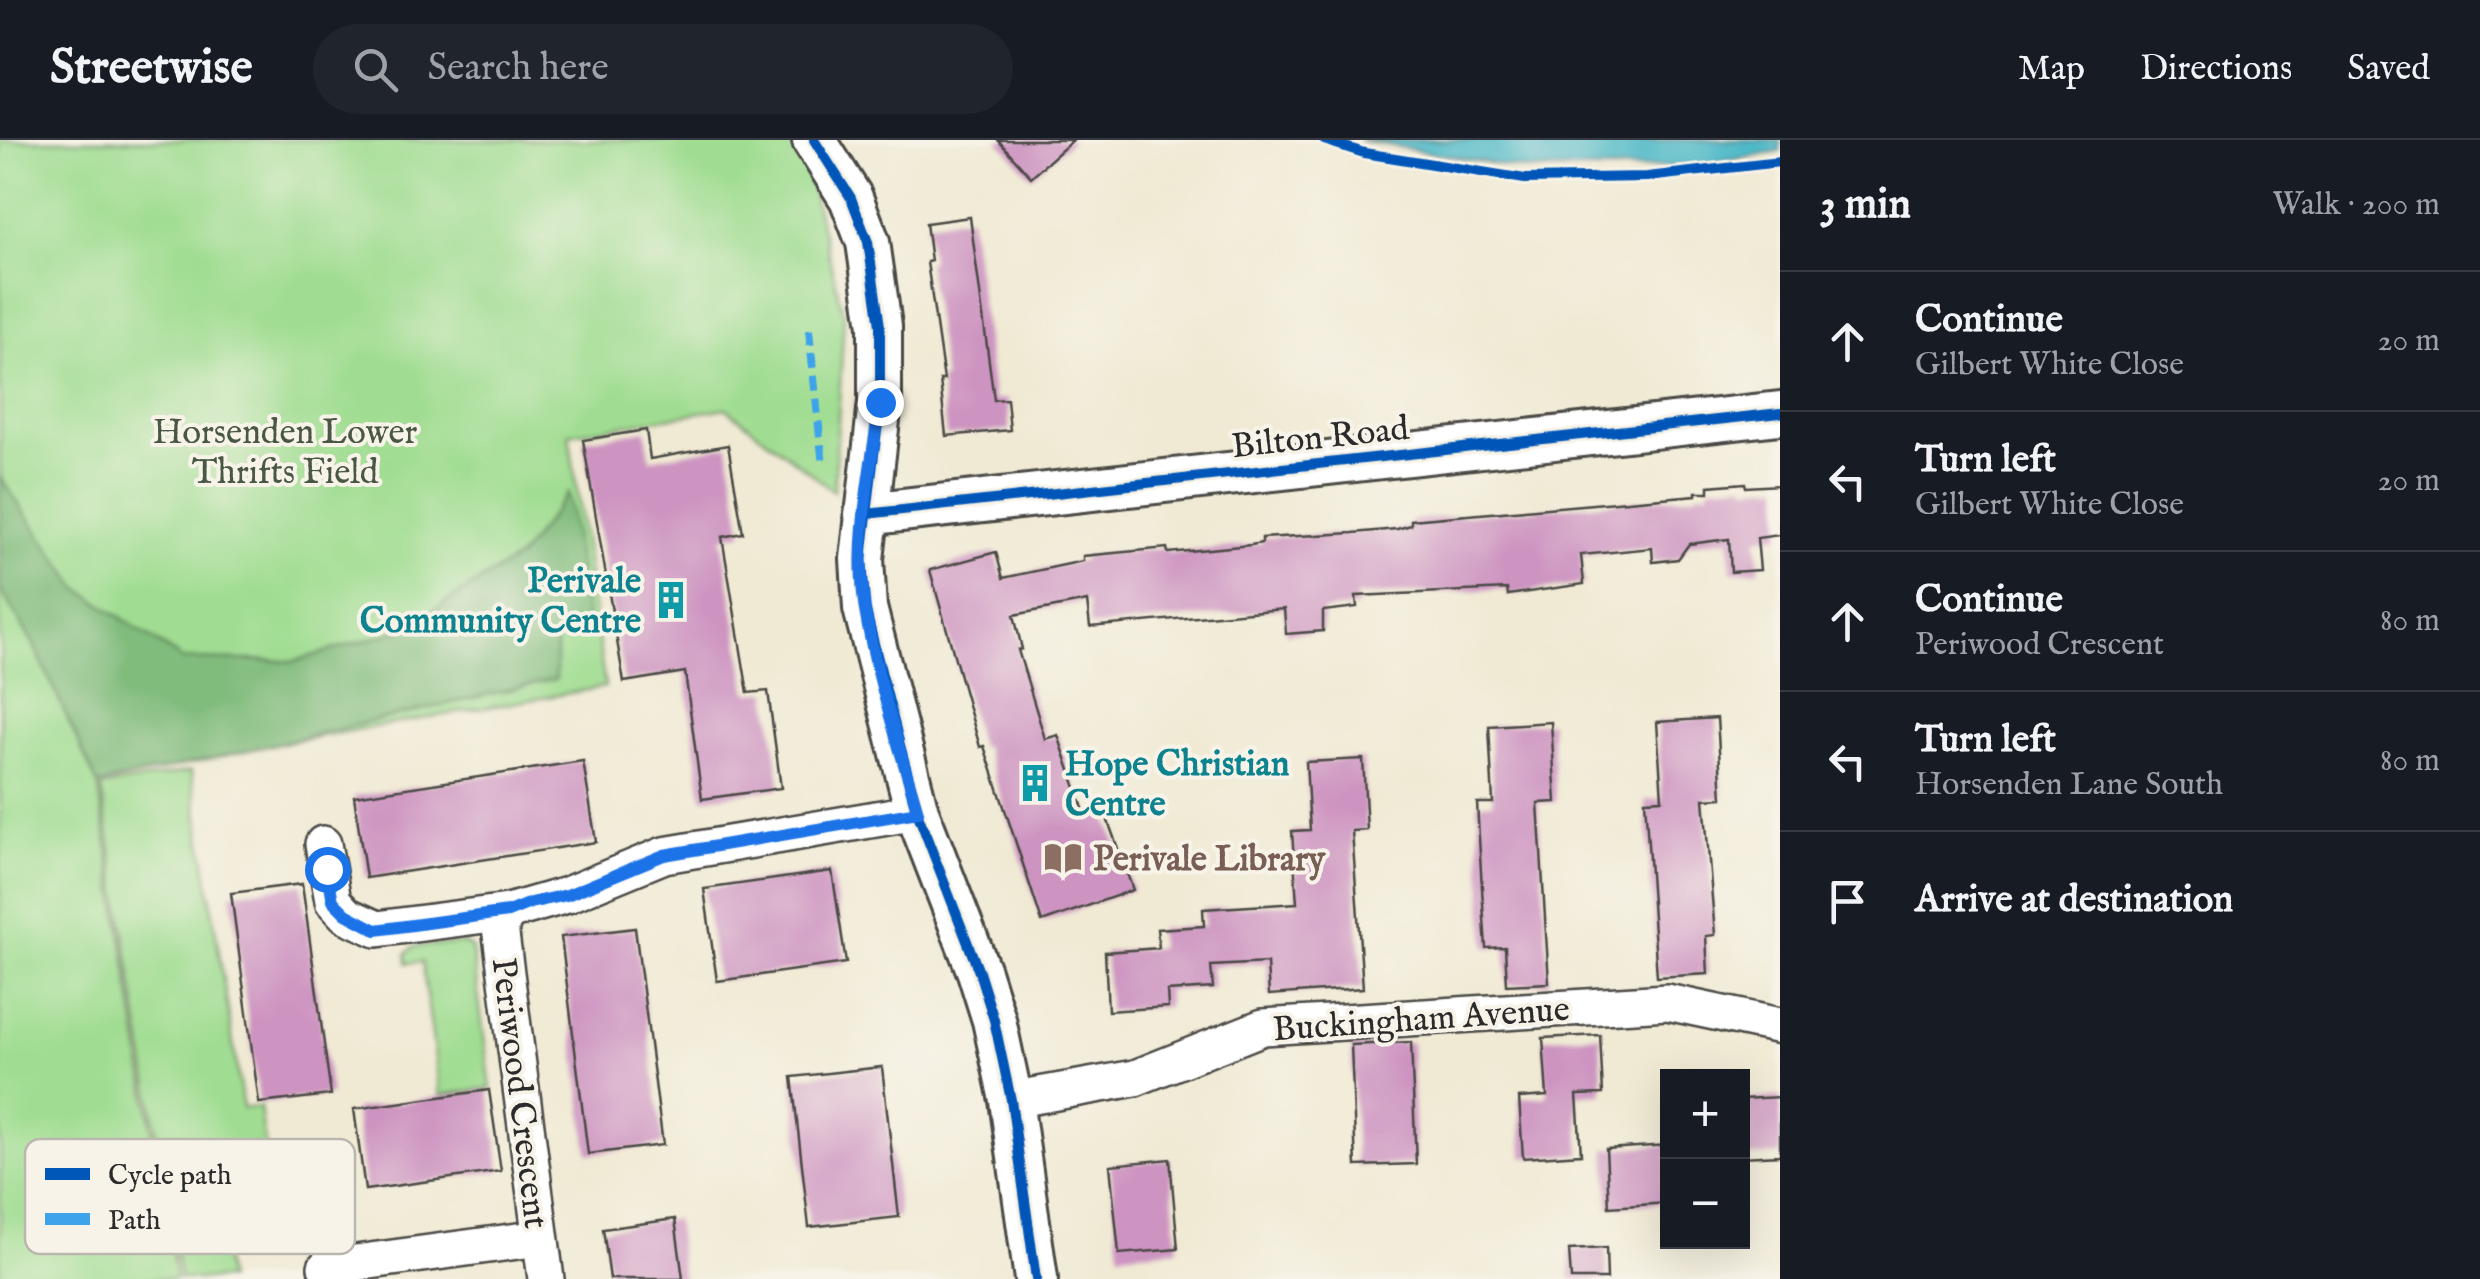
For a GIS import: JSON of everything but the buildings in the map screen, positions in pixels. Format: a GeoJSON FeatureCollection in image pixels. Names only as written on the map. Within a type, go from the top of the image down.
{"type":"FeatureCollection","features":[{"type":"Feature","properties":{"kind":"street"},"geometry":{"type":"LineString","coordinates":[[814,140],[852,198],[868,242],[878,310],[880,402],[862,559],[865,608],[918,812],[980,972],[994,1020],[1011,1100],[1036,1279]]}},
{"type":"Feature","properties":{"kind":"street","name":"Bilton Road"},"geometry":{"type":"LineString","coordinates":[[866,514],[1780,412]]}},
{"type":"Feature","properties":{"kind":"street","name":"Periwood Crescent"},"geometry":{"type":"LineString","coordinates":[[546,1279],[500,927],[508,912],[567,895],[664,855],[918,812]]}},
{"type":"Feature","properties":{"kind":"street"},"geometry":{"type":"LineString","coordinates":[[324,844],[333,901],[346,914],[376,930],[508,912]]}},
{"type":"Feature","properties":{"kind":"street","name":"Buckingham Avenue"},"geometry":{"type":"LineString","coordinates":[[1011,1100],[1135,1078],[1263,1027],[1667,1002],[1780,1026]]}},
{"type":"Feature","properties":{"kind":"street"},"geometry":{"type":"LineString","coordinates":[[326,1267],[540,1238]]}},
{"type":"Feature","properties":{"kind":"green space","name":"Horsenden Lower Thrifts Field"},"geometry":{"type":"Polygon","coordinates":[[[0,140],[793,140],[802,151],[844,316],[834,491],[726,408],[569,434],[605,687],[116,772],[58,697],[98,785],[154,1139],[25,1139],[25,1254],[172,1254],[176,1279],[0,1279],[0,140]]]}},
{"type":"Feature","properties":{"kind":"green space"},"geometry":{"type":"Polygon","coordinates":[[[0,477],[78,588],[182,659],[295,661],[401,630],[520,556],[568,493],[588,625],[556,636],[556,679],[98,785],[33,643],[0,588],[0,477]]]}},
{"type":"Feature","properties":{"kind":"green space"},"geometry":{"type":"Polygon","coordinates":[[[191,771],[243,1108],[260,1107],[264,1139],[158,1139],[101,787],[191,771]]]}},
{"type":"Feature","properties":{"kind":"green space"},"geometry":{"type":"Polygon","coordinates":[[[464,943],[472,949],[491,1088],[440,1095],[422,962],[407,963],[406,954],[413,947],[464,943]]]}},
{"type":"Feature","properties":{"kind":"green space"},"geometry":{"type":"Polygon","coordinates":[[[176,1254],[224,1254],[227,1279],[180,1279],[176,1254]]]}},
{"type":"Feature","properties":{"kind":"water"},"geometry":{"type":"Polygon","coordinates":[[[1359,140],[1780,140],[1780,152],[1713,163],[1617,170],[1527,170],[1359,140]]]}},
{"type":"Feature","properties":{"kind":"marked path"},"geometry":{"type":"LineString","coordinates":[[809,330],[823,466]]}},
{"type":"Feature","properties":{"kind":"cycle path"},"geometry":{"type":"LineString","coordinates":[[814,140],[851,198],[868,242],[880,326],[880,402],[862,559],[865,608],[917,812],[994,1020],[1011,1100],[1036,1279]]}},
{"type":"Feature","properties":{"kind":"cycle path"},"geometry":{"type":"LineString","coordinates":[[1324,140],[1364,153],[1525,179],[1647,177],[1780,162]]}},
{"type":"Feature","properties":{"kind":"cycle path"},"geometry":{"type":"LineString","coordinates":[[866,514],[1780,413]]}},
{"type":"Feature","properties":{"kind":"place","name":"Perivale Community Centre"},"geometry":{"type":"Point","coordinates":[671,600]}},
{"type":"Feature","properties":{"kind":"place","name":"Hope Christian Centre"},"geometry":{"type":"Point","coordinates":[1035,783]}},
{"type":"Feature","properties":{"kind":"place","name":"Perivale Library"},"geometry":{"type":"Point","coordinates":[1063,858]}},
{"type":"Feature","properties":{"kind":"route"},"geometry":{"type":"LineString","coordinates":[[327,869],[333,901],[346,914],[376,930],[508,912],[567,895],[664,855],[918,812],[865,608],[862,559],[880,402]]}}]}
